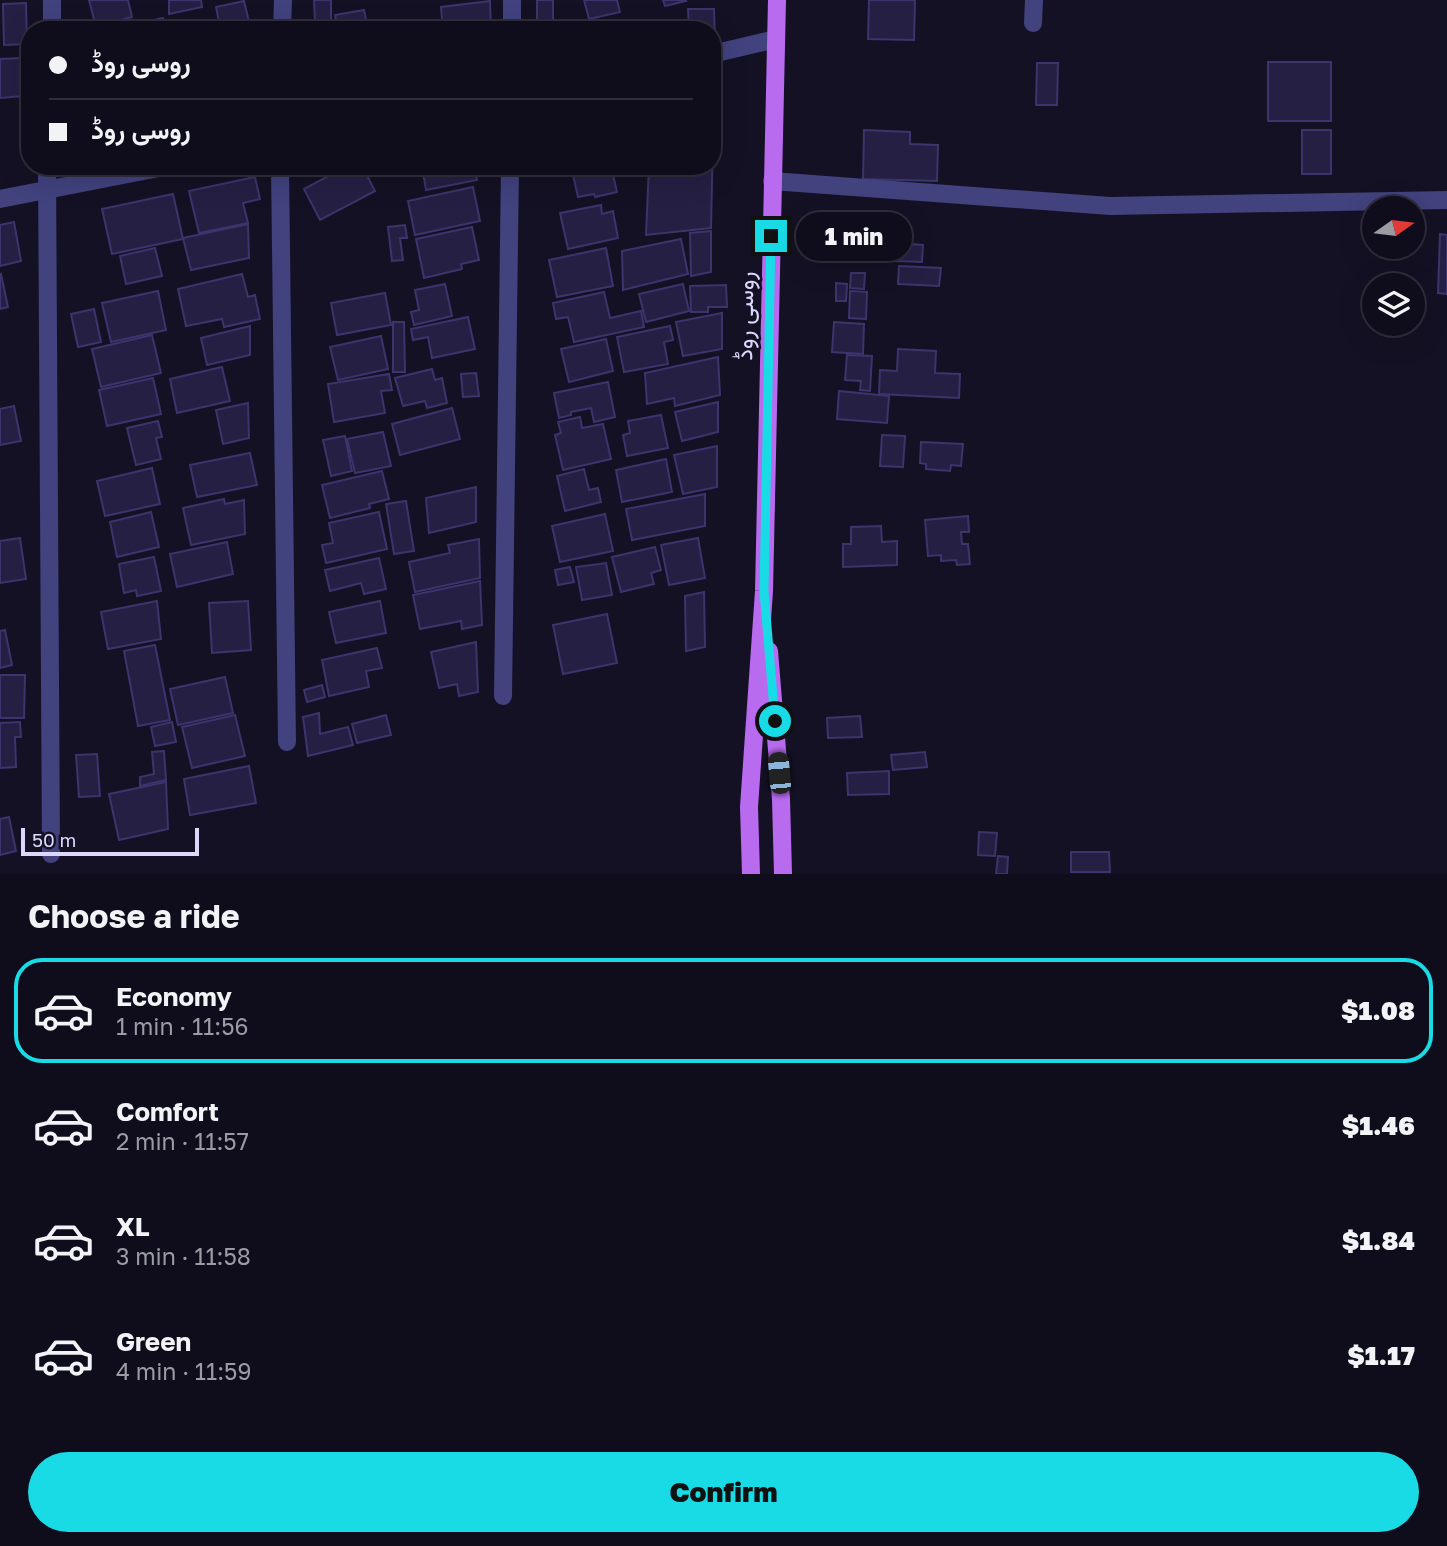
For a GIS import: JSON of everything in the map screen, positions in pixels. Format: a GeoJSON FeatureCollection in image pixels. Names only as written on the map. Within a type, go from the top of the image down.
{"type":"FeatureCollection","features":[{"type":"Feature","properties":{"kind":"main road","name":"روسی روڈ"},"geometry":{"type":"LineString","coordinates":[[751,874],[749,807],[764,591],[777,0]]}},
{"type":"Feature","properties":{"kind":"main road","name":"روسی روڈ"},"geometry":{"type":"LineString","coordinates":[[764,591],[781,799],[783,874]]}},
{"type":"Feature","properties":{"kind":"street"},"geometry":{"type":"LineString","coordinates":[[51,21],[52,0]]}},
{"type":"Feature","properties":{"kind":"street"},"geometry":{"type":"LineString","coordinates":[[282,21],[283,0]]}},
{"type":"Feature","properties":{"kind":"street"},"geometry":{"type":"LineString","coordinates":[[512,0],[512,21]]}},
{"type":"Feature","properties":{"kind":"street"},"geometry":{"type":"LineString","coordinates":[[1033,23],[1034,0]]}},
{"type":"Feature","properties":{"kind":"street"},"geometry":{"type":"LineString","coordinates":[[721,52],[776,39]]}},
{"type":"Feature","properties":{"kind":"street"},"geometry":{"type":"LineString","coordinates":[[47,175],[51,854]]}},
{"type":"Feature","properties":{"kind":"street"},"geometry":{"type":"LineString","coordinates":[[0,199],[123,175]]}},
{"type":"Feature","properties":{"kind":"street"},"geometry":{"type":"LineString","coordinates":[[280,175],[287,742]]}},
{"type":"Feature","properties":{"kind":"street"},"geometry":{"type":"LineString","coordinates":[[503,696],[510,175]]}},
{"type":"Feature","properties":{"kind":"street"},"geometry":{"type":"LineString","coordinates":[[772,181],[1110,206],[1447,200]]}},
{"type":"Feature","properties":{"kind":"building"},"geometry":{"type":"Polygon","coordinates":[[[89,0],[128,0],[132,17],[118,21],[94,21],[89,0]]]}},
{"type":"Feature","properties":{"kind":"building"},"geometry":{"type":"Polygon","coordinates":[[[169,0],[201,0],[202,7],[169,14],[169,0]]]}},
{"type":"Feature","properties":{"kind":"building"},"geometry":{"type":"Polygon","coordinates":[[[314,0],[331,0],[331,21],[315,21],[314,0]]]}},
{"type":"Feature","properties":{"kind":"building"},"geometry":{"type":"Polygon","coordinates":[[[537,0],[553,0],[553,21],[537,21],[537,0]]]}},
{"type":"Feature","properties":{"kind":"building"},"geometry":{"type":"Polygon","coordinates":[[[584,0],[617,0],[620,12],[589,19],[584,0]]]}},
{"type":"Feature","properties":{"kind":"building"},"geometry":{"type":"Polygon","coordinates":[[[663,0],[685,0],[686,1],[665,6],[663,0]]]}},
{"type":"Feature","properties":{"kind":"building"},"geometry":{"type":"Polygon","coordinates":[[[869,0],[915,0],[914,40],[868,39],[869,0]]]}},
{"type":"Feature","properties":{"kind":"building"},"geometry":{"type":"Polygon","coordinates":[[[244,1],[249,21],[219,21],[216,7],[244,1]]]}},
{"type":"Feature","properties":{"kind":"building"},"geometry":{"type":"Polygon","coordinates":[[[490,1],[491,21],[442,21],[441,7],[490,1]]]}},
{"type":"Feature","properties":{"kind":"building"},"geometry":{"type":"Polygon","coordinates":[[[26,3],[26,21],[21,21],[21,44],[4,45],[3,4],[26,3]]]}},
{"type":"Feature","properties":{"kind":"building"},"geometry":{"type":"Polygon","coordinates":[[[688,9],[714,9],[714,21],[689,21],[688,9]]]}},
{"type":"Feature","properties":{"kind":"building"},"geometry":{"type":"Polygon","coordinates":[[[364,10],[366,20],[336,21],[335,15],[364,10]]]}},
{"type":"Feature","properties":{"kind":"building"},"geometry":{"type":"Polygon","coordinates":[[[21,58],[21,96],[0,98],[0,59],[21,58]]]}},
{"type":"Feature","properties":{"kind":"building"},"geometry":{"type":"Polygon","coordinates":[[[1268,62],[1331,62],[1331,121],[1268,121],[1268,62]]]}},
{"type":"Feature","properties":{"kind":"building"},"geometry":{"type":"Polygon","coordinates":[[[1037,63],[1058,63],[1057,105],[1036,105],[1037,63]]]}},
{"type":"Feature","properties":{"kind":"building"},"geometry":{"type":"Polygon","coordinates":[[[864,130],[910,132],[910,144],[938,145],[937,181],[863,179],[864,130]]]}},
{"type":"Feature","properties":{"kind":"building"},"geometry":{"type":"Polygon","coordinates":[[[1302,130],[1331,130],[1331,174],[1302,174],[1302,130]]]}},
{"type":"Feature","properties":{"kind":"building"},"geometry":{"type":"Polygon","coordinates":[[[330,175],[367,175],[375,191],[320,220],[304,189],[330,175]]]}},
{"type":"Feature","properties":{"kind":"building"},"geometry":{"type":"Polygon","coordinates":[[[424,175],[476,175],[477,180],[426,190],[424,175]]]}},
{"type":"Feature","properties":{"kind":"building"},"geometry":{"type":"Polygon","coordinates":[[[573,175],[613,175],[617,192],[595,197],[594,194],[578,197],[573,175]]]}},
{"type":"Feature","properties":{"kind":"building"},"geometry":{"type":"Polygon","coordinates":[[[649,175],[712,175],[711,228],[646,235],[649,175]]]}},
{"type":"Feature","properties":{"kind":"building"},"geometry":{"type":"Polygon","coordinates":[[[255,177],[260,199],[243,203],[248,223],[199,233],[189,191],[255,177]]]}},
{"type":"Feature","properties":{"kind":"building"},"geometry":{"type":"Polygon","coordinates":[[[473,187],[480,221],[415,235],[408,201],[473,187]]]}},
{"type":"Feature","properties":{"kind":"building"},"geometry":{"type":"Polygon","coordinates":[[[173,194],[183,239],[112,254],[102,209],[173,194]]]}},
{"type":"Feature","properties":{"kind":"building"},"geometry":{"type":"Polygon","coordinates":[[[601,205],[602,214],[613,211],[618,238],[568,249],[560,213],[601,205]]]}},
{"type":"Feature","properties":{"kind":"building"},"geometry":{"type":"Polygon","coordinates":[[[14,222],[21,261],[0,266],[0,225],[14,222]]]}},
{"type":"Feature","properties":{"kind":"building"},"geometry":{"type":"Polygon","coordinates":[[[248,224],[249,258],[191,270],[183,238],[248,224]]]}},
{"type":"Feature","properties":{"kind":"building"},"geometry":{"type":"Polygon","coordinates":[[[405,225],[407,238],[400,238],[403,260],[392,261],[388,227],[405,225]]]}},
{"type":"Feature","properties":{"kind":"building"},"geometry":{"type":"Polygon","coordinates":[[[472,227],[479,260],[461,264],[462,269],[424,278],[416,239],[472,227]]]}},
{"type":"Feature","properties":{"kind":"building"},"geometry":{"type":"Polygon","coordinates":[[[711,231],[711,272],[691,276],[690,233],[711,231]]]}},
{"type":"Feature","properties":{"kind":"building"},"geometry":{"type":"Polygon","coordinates":[[[1440,234],[1447,235],[1447,294],[1438,293],[1440,234]]]}},
{"type":"Feature","properties":{"kind":"building"},"geometry":{"type":"Polygon","coordinates":[[[681,239],[688,274],[623,290],[622,251],[681,239]]]}},
{"type":"Feature","properties":{"kind":"building"},"geometry":{"type":"Polygon","coordinates":[[[897,243],[923,245],[922,262],[896,261],[897,243]]]}},
{"type":"Feature","properties":{"kind":"building"},"geometry":{"type":"Polygon","coordinates":[[[155,248],[162,276],[126,284],[120,256],[155,248]]]}},
{"type":"Feature","properties":{"kind":"building"},"geometry":{"type":"Polygon","coordinates":[[[606,248],[613,286],[557,297],[549,260],[606,248]]]}},
{"type":"Feature","properties":{"kind":"building"},"geometry":{"type":"Polygon","coordinates":[[[899,266],[941,268],[939,286],[898,284],[899,266]]]}},
{"type":"Feature","properties":{"kind":"building"},"geometry":{"type":"Polygon","coordinates":[[[851,273],[865,273],[864,289],[850,288],[851,273]]]}},
{"type":"Feature","properties":{"kind":"building"},"geometry":{"type":"Polygon","coordinates":[[[242,274],[248,297],[255,295],[260,319],[224,327],[222,319],[186,326],[178,289],[242,274]]]}},
{"type":"Feature","properties":{"kind":"building"},"geometry":{"type":"Polygon","coordinates":[[[0,275],[8,307],[0,309],[0,275]]]}},
{"type":"Feature","properties":{"kind":"building"},"geometry":{"type":"Polygon","coordinates":[[[836,283],[847,284],[846,301],[836,301],[836,283]]]}},
{"type":"Feature","properties":{"kind":"building"},"geometry":{"type":"Polygon","coordinates":[[[445,284],[452,316],[414,325],[411,312],[419,310],[415,290],[445,284]]]}},
{"type":"Feature","properties":{"kind":"building"},"geometry":{"type":"Polygon","coordinates":[[[683,284],[689,311],[646,322],[639,294],[683,284]]]}},
{"type":"Feature","properties":{"kind":"building"},"geometry":{"type":"Polygon","coordinates":[[[726,285],[727,307],[708,307],[708,312],[691,312],[690,286],[726,285]]]}},
{"type":"Feature","properties":{"kind":"building"},"geometry":{"type":"Polygon","coordinates":[[[158,291],[166,330],[111,342],[102,303],[158,291]]]}},
{"type":"Feature","properties":{"kind":"building"},"geometry":{"type":"Polygon","coordinates":[[[850,291],[867,292],[866,319],[849,318],[850,291]]]}},
{"type":"Feature","properties":{"kind":"building"},"geometry":{"type":"Polygon","coordinates":[[[604,292],[610,318],[641,311],[644,327],[574,342],[568,317],[556,319],[553,303],[604,292]]]}},
{"type":"Feature","properties":{"kind":"building"},"geometry":{"type":"Polygon","coordinates":[[[385,293],[391,325],[337,335],[331,303],[385,293]]]}},
{"type":"Feature","properties":{"kind":"building"},"geometry":{"type":"Polygon","coordinates":[[[94,309],[101,342],[78,347],[71,314],[94,309]]]}},
{"type":"Feature","properties":{"kind":"building"},"geometry":{"type":"Polygon","coordinates":[[[722,313],[722,349],[683,356],[676,322],[722,313]]]}},
{"type":"Feature","properties":{"kind":"building"},"geometry":{"type":"Polygon","coordinates":[[[468,317],[475,349],[432,358],[428,337],[413,340],[411,329],[468,317]]]}},
{"type":"Feature","properties":{"kind":"building"},"geometry":{"type":"Polygon","coordinates":[[[393,322],[404,322],[405,372],[393,372],[393,322]]]}},
{"type":"Feature","properties":{"kind":"building"},"geometry":{"type":"Polygon","coordinates":[[[834,322],[864,324],[863,354],[832,352],[834,322]]]}},
{"type":"Feature","properties":{"kind":"building"},"geometry":{"type":"Polygon","coordinates":[[[250,326],[250,355],[207,365],[201,338],[250,326]]]}},
{"type":"Feature","properties":{"kind":"building"},"geometry":{"type":"Polygon","coordinates":[[[670,326],[673,340],[664,342],[668,364],[624,372],[617,337],[670,326]]]}},
{"type":"Feature","properties":{"kind":"building"},"geometry":{"type":"Polygon","coordinates":[[[152,335],[161,373],[101,387],[92,349],[152,335]]]}},
{"type":"Feature","properties":{"kind":"building"},"geometry":{"type":"Polygon","coordinates":[[[381,336],[388,369],[338,380],[330,347],[381,336]]]}},
{"type":"Feature","properties":{"kind":"building"},"geometry":{"type":"Polygon","coordinates":[[[606,339],[613,371],[569,382],[561,349],[606,339]]]}},
{"type":"Feature","properties":{"kind":"building"},"geometry":{"type":"Polygon","coordinates":[[[898,349],[936,351],[935,373],[960,374],[959,398],[879,394],[880,370],[897,371],[898,349]]]}},
{"type":"Feature","properties":{"kind":"building"},"geometry":{"type":"Polygon","coordinates":[[[847,355],[872,356],[870,391],[860,390],[861,381],[845,380],[847,355]]]}},
{"type":"Feature","properties":{"kind":"building"},"geometry":{"type":"Polygon","coordinates":[[[718,357],[720,395],[675,406],[674,398],[647,404],[645,373],[718,357]]]}},
{"type":"Feature","properties":{"kind":"building"},"geometry":{"type":"Polygon","coordinates":[[[222,367],[230,401],[177,413],[170,379],[222,367]]]}},
{"type":"Feature","properties":{"kind":"building"},"geometry":{"type":"Polygon","coordinates":[[[432,369],[435,380],[442,378],[447,403],[427,408],[425,401],[403,406],[395,378],[432,369]]]}},
{"type":"Feature","properties":{"kind":"building"},"geometry":{"type":"Polygon","coordinates":[[[476,373],[479,396],[463,397],[461,374],[476,373]]]}},
{"type":"Feature","properties":{"kind":"building"},"geometry":{"type":"Polygon","coordinates":[[[389,374],[392,390],[381,391],[385,413],[334,422],[328,384],[389,374]]]}},
{"type":"Feature","properties":{"kind":"building"},"geometry":{"type":"Polygon","coordinates":[[[153,378],[161,414],[107,426],[99,390],[153,378]]]}},
{"type":"Feature","properties":{"kind":"building"},"geometry":{"type":"Polygon","coordinates":[[[608,382],[615,417],[594,422],[591,408],[571,412],[571,415],[559,418],[554,393],[608,382]]]}},
{"type":"Feature","properties":{"kind":"building"},"geometry":{"type":"Polygon","coordinates":[[[839,391],[889,396],[887,423],[837,419],[839,391]]]}},
{"type":"Feature","properties":{"kind":"building"},"geometry":{"type":"Polygon","coordinates":[[[718,402],[718,432],[682,441],[675,412],[718,402]]]}},
{"type":"Feature","properties":{"kind":"building"},"geometry":{"type":"Polygon","coordinates":[[[248,403],[249,438],[223,444],[216,410],[248,403]]]}},
{"type":"Feature","properties":{"kind":"building"},"geometry":{"type":"Polygon","coordinates":[[[14,406],[21,441],[0,445],[0,409],[14,406]]]}},
{"type":"Feature","properties":{"kind":"building"},"geometry":{"type":"Polygon","coordinates":[[[452,408],[460,439],[400,455],[392,424],[452,408]]]}},
{"type":"Feature","properties":{"kind":"building"},"geometry":{"type":"Polygon","coordinates":[[[661,415],[668,448],[627,456],[623,435],[630,433],[628,421],[661,415]]]}},
{"type":"Feature","properties":{"kind":"building"},"geometry":{"type":"Polygon","coordinates":[[[580,417],[582,428],[603,424],[611,459],[563,470],[555,435],[561,433],[558,422],[580,417]]]}},
{"type":"Feature","properties":{"kind":"building"},"geometry":{"type":"Polygon","coordinates":[[[158,421],[162,437],[156,438],[161,459],[136,465],[127,428],[158,421]]]}},
{"type":"Feature","properties":{"kind":"building"},"geometry":{"type":"Polygon","coordinates":[[[383,432],[391,466],[355,473],[347,439],[383,432]]]}},
{"type":"Feature","properties":{"kind":"building"},"geometry":{"type":"Polygon","coordinates":[[[882,435],[905,436],[903,467],[880,466],[882,435]]]}},
{"type":"Feature","properties":{"kind":"building"},"geometry":{"type":"Polygon","coordinates":[[[345,436],[352,471],[331,476],[323,440],[345,436]]]}},
{"type":"Feature","properties":{"kind":"building"},"geometry":{"type":"Polygon","coordinates":[[[921,442],[963,444],[961,466],[951,465],[950,471],[926,469],[926,464],[920,463],[921,442]]]}},
{"type":"Feature","properties":{"kind":"building"},"geometry":{"type":"Polygon","coordinates":[[[717,446],[717,487],[683,494],[674,455],[717,446]]]}},
{"type":"Feature","properties":{"kind":"building"},"geometry":{"type":"Polygon","coordinates":[[[250,453],[257,485],[197,497],[190,465],[250,453]]]}},
{"type":"Feature","properties":{"kind":"building"},"geometry":{"type":"Polygon","coordinates":[[[666,459],[672,492],[622,502],[616,470],[666,459]]]}},
{"type":"Feature","properties":{"kind":"building"},"geometry":{"type":"Polygon","coordinates":[[[152,468],[160,504],[105,516],[97,481],[152,468]]]}},
{"type":"Feature","properties":{"kind":"building"},"geometry":{"type":"Polygon","coordinates":[[[584,469],[589,490],[598,488],[601,502],[565,511],[557,476],[584,469]]]}},
{"type":"Feature","properties":{"kind":"building"},"geometry":{"type":"Polygon","coordinates":[[[382,471],[389,499],[369,504],[370,508],[330,518],[322,485],[382,471]]]}},
{"type":"Feature","properties":{"kind":"building"},"geometry":{"type":"Polygon","coordinates":[[[476,487],[476,522],[429,533],[426,498],[476,487]]]}},
{"type":"Feature","properties":{"kind":"building"},"geometry":{"type":"Polygon","coordinates":[[[705,494],[705,526],[632,540],[626,509],[705,494]]]}},
{"type":"Feature","properties":{"kind":"building"},"geometry":{"type":"Polygon","coordinates":[[[224,499],[225,504],[244,500],[245,534],[191,545],[183,508],[224,499]]]}},
{"type":"Feature","properties":{"kind":"building"},"geometry":{"type":"Polygon","coordinates":[[[406,501],[414,551],[394,554],[386,504],[406,501]]]}},
{"type":"Feature","properties":{"kind":"building"},"geometry":{"type":"Polygon","coordinates":[[[151,512],[159,547],[117,557],[110,522],[151,512]]]}},
{"type":"Feature","properties":{"kind":"building"},"geometry":{"type":"Polygon","coordinates":[[[379,512],[387,549],[326,563],[322,545],[333,543],[329,523],[379,512]]]}},
{"type":"Feature","properties":{"kind":"building"},"geometry":{"type":"Polygon","coordinates":[[[605,514],[613,551],[560,562],[552,526],[605,514]]]}},
{"type":"Feature","properties":{"kind":"building"},"geometry":{"type":"Polygon","coordinates":[[[968,516],[969,532],[961,532],[962,544],[968,544],[970,564],[957,565],[956,560],[941,561],[941,555],[928,556],[925,520],[968,516]]]}},
{"type":"Feature","properties":{"kind":"building"},"geometry":{"type":"Polygon","coordinates":[[[881,526],[882,542],[897,541],[897,565],[843,567],[843,544],[851,544],[851,527],[881,526]]]}},
{"type":"Feature","properties":{"kind":"building"},"geometry":{"type":"Polygon","coordinates":[[[20,538],[26,579],[0,583],[0,541],[20,538]]]}},
{"type":"Feature","properties":{"kind":"building"},"geometry":{"type":"Polygon","coordinates":[[[698,538],[705,578],[669,585],[661,545],[698,538]]]}},
{"type":"Feature","properties":{"kind":"building"},"geometry":{"type":"Polygon","coordinates":[[[479,539],[480,578],[415,592],[409,562],[450,553],[448,545],[479,539]]]}},
{"type":"Feature","properties":{"kind":"building"},"geometry":{"type":"Polygon","coordinates":[[[227,542],[233,574],[177,587],[170,554],[227,542]]]}},
{"type":"Feature","properties":{"kind":"building"},"geometry":{"type":"Polygon","coordinates":[[[655,547],[661,570],[651,573],[654,584],[621,592],[612,557],[655,547]]]}},
{"type":"Feature","properties":{"kind":"building"},"geometry":{"type":"Polygon","coordinates":[[[154,557],[161,591],[137,596],[136,590],[124,593],[119,564],[154,557]]]}},
{"type":"Feature","properties":{"kind":"building"},"geometry":{"type":"Polygon","coordinates":[[[379,558],[386,589],[364,594],[361,583],[330,591],[325,570],[379,558]]]}},
{"type":"Feature","properties":{"kind":"building"},"geometry":{"type":"Polygon","coordinates":[[[606,563],[612,595],[582,600],[576,567],[606,563]]]}},
{"type":"Feature","properties":{"kind":"building"},"geometry":{"type":"Polygon","coordinates":[[[570,567],[574,582],[558,585],[555,570],[570,567]]]}},
{"type":"Feature","properties":{"kind":"building"},"geometry":{"type":"Polygon","coordinates":[[[480,581],[482,625],[462,629],[461,621],[420,629],[413,595],[480,581]]]}},
{"type":"Feature","properties":{"kind":"building"},"geometry":{"type":"Polygon","coordinates":[[[704,592],[705,647],[686,651],[685,596],[704,592]]]}},
{"type":"Feature","properties":{"kind":"building"},"geometry":{"type":"Polygon","coordinates":[[[157,601],[161,639],[108,649],[101,612],[157,601]]]}},
{"type":"Feature","properties":{"kind":"building"},"geometry":{"type":"Polygon","coordinates":[[[248,601],[251,650],[212,653],[209,603],[248,601]]]}},
{"type":"Feature","properties":{"kind":"building"},"geometry":{"type":"Polygon","coordinates":[[[380,601],[386,633],[336,643],[329,612],[380,601]]]}},
{"type":"Feature","properties":{"kind":"building"},"geometry":{"type":"Polygon","coordinates":[[[607,614],[617,663],[563,674],[553,625],[607,614]]]}},
{"type":"Feature","properties":{"kind":"building"},"geometry":{"type":"Polygon","coordinates":[[[5,630],[12,665],[0,668],[0,631],[5,630]]]}},
{"type":"Feature","properties":{"kind":"building"},"geometry":{"type":"Polygon","coordinates":[[[476,642],[478,692],[459,696],[457,684],[439,688],[431,652],[476,642]]]}},
{"type":"Feature","properties":{"kind":"building"},"geometry":{"type":"Polygon","coordinates":[[[155,645],[170,720],[138,726],[124,651],[155,645]]]}},
{"type":"Feature","properties":{"kind":"building"},"geometry":{"type":"Polygon","coordinates":[[[377,648],[382,668],[366,671],[369,687],[329,696],[322,660],[377,648]]]}},
{"type":"Feature","properties":{"kind":"building"},"geometry":{"type":"Polygon","coordinates":[[[0,675],[25,675],[24,718],[0,718],[0,675]]]}},
{"type":"Feature","properties":{"kind":"building"},"geometry":{"type":"Polygon","coordinates":[[[225,677],[233,713],[178,725],[170,689],[225,677]]]}},
{"type":"Feature","properties":{"kind":"building"},"geometry":{"type":"Polygon","coordinates":[[[322,685],[325,697],[307,702],[304,690],[322,685]]]}},
{"type":"Feature","properties":{"kind":"building"},"geometry":{"type":"Polygon","coordinates":[[[319,713],[320,734],[348,727],[353,745],[308,756],[303,717],[319,713]]]}},
{"type":"Feature","properties":{"kind":"building"},"geometry":{"type":"Polygon","coordinates":[[[235,715],[245,756],[192,768],[182,727],[235,715]]]}},
{"type":"Feature","properties":{"kind":"building"},"geometry":{"type":"Polygon","coordinates":[[[386,715],[391,735],[357,743],[352,724],[386,715]]]}},
{"type":"Feature","properties":{"kind":"building"},"geometry":{"type":"Polygon","coordinates":[[[860,716],[862,737],[828,738],[827,718],[860,716]]]}},
{"type":"Feature","properties":{"kind":"building"},"geometry":{"type":"Polygon","coordinates":[[[20,722],[21,737],[15,737],[16,767],[0,768],[0,723],[20,722]]]}},
{"type":"Feature","properties":{"kind":"building"},"geometry":{"type":"Polygon","coordinates":[[[172,722],[176,742],[155,746],[151,727],[172,722]]]}},
{"type":"Feature","properties":{"kind":"building"},"geometry":{"type":"Polygon","coordinates":[[[164,751],[166,780],[140,786],[140,777],[154,774],[152,752],[164,751]]]}},
{"type":"Feature","properties":{"kind":"building"},"geometry":{"type":"Polygon","coordinates":[[[925,752],[927,767],[893,770],[891,755],[925,752]]]}},
{"type":"Feature","properties":{"kind":"building"},"geometry":{"type":"Polygon","coordinates":[[[97,754],[100,796],[79,797],[76,755],[97,754]]]}},
{"type":"Feature","properties":{"kind":"building"},"geometry":{"type":"Polygon","coordinates":[[[249,766],[256,803],[190,815],[184,779],[249,766]]]}},
{"type":"Feature","properties":{"kind":"building"},"geometry":{"type":"Polygon","coordinates":[[[889,771],[889,794],[848,795],[847,773],[889,771]]]}},
{"type":"Feature","properties":{"kind":"building"},"geometry":{"type":"Polygon","coordinates":[[[166,782],[168,829],[119,840],[109,794],[166,782]]]}},
{"type":"Feature","properties":{"kind":"building"},"geometry":{"type":"Polygon","coordinates":[[[9,817],[16,851],[0,855],[0,819],[9,817]]]}},
{"type":"Feature","properties":{"kind":"building"},"geometry":{"type":"Polygon","coordinates":[[[979,832],[997,833],[995,856],[978,855],[979,832]]]}},
{"type":"Feature","properties":{"kind":"building"},"geometry":{"type":"Polygon","coordinates":[[[1071,852],[1109,852],[1110,872],[1071,872],[1071,852]]]}},
{"type":"Feature","properties":{"kind":"building"},"geometry":{"type":"Polygon","coordinates":[[[998,856],[1008,857],[1007,874],[996,874],[998,856]]]}},
{"type":"Feature","properties":{"kind":"route"},"geometry":{"type":"LineString","coordinates":[[771,236],[764,591],[775,721]]}}]}
